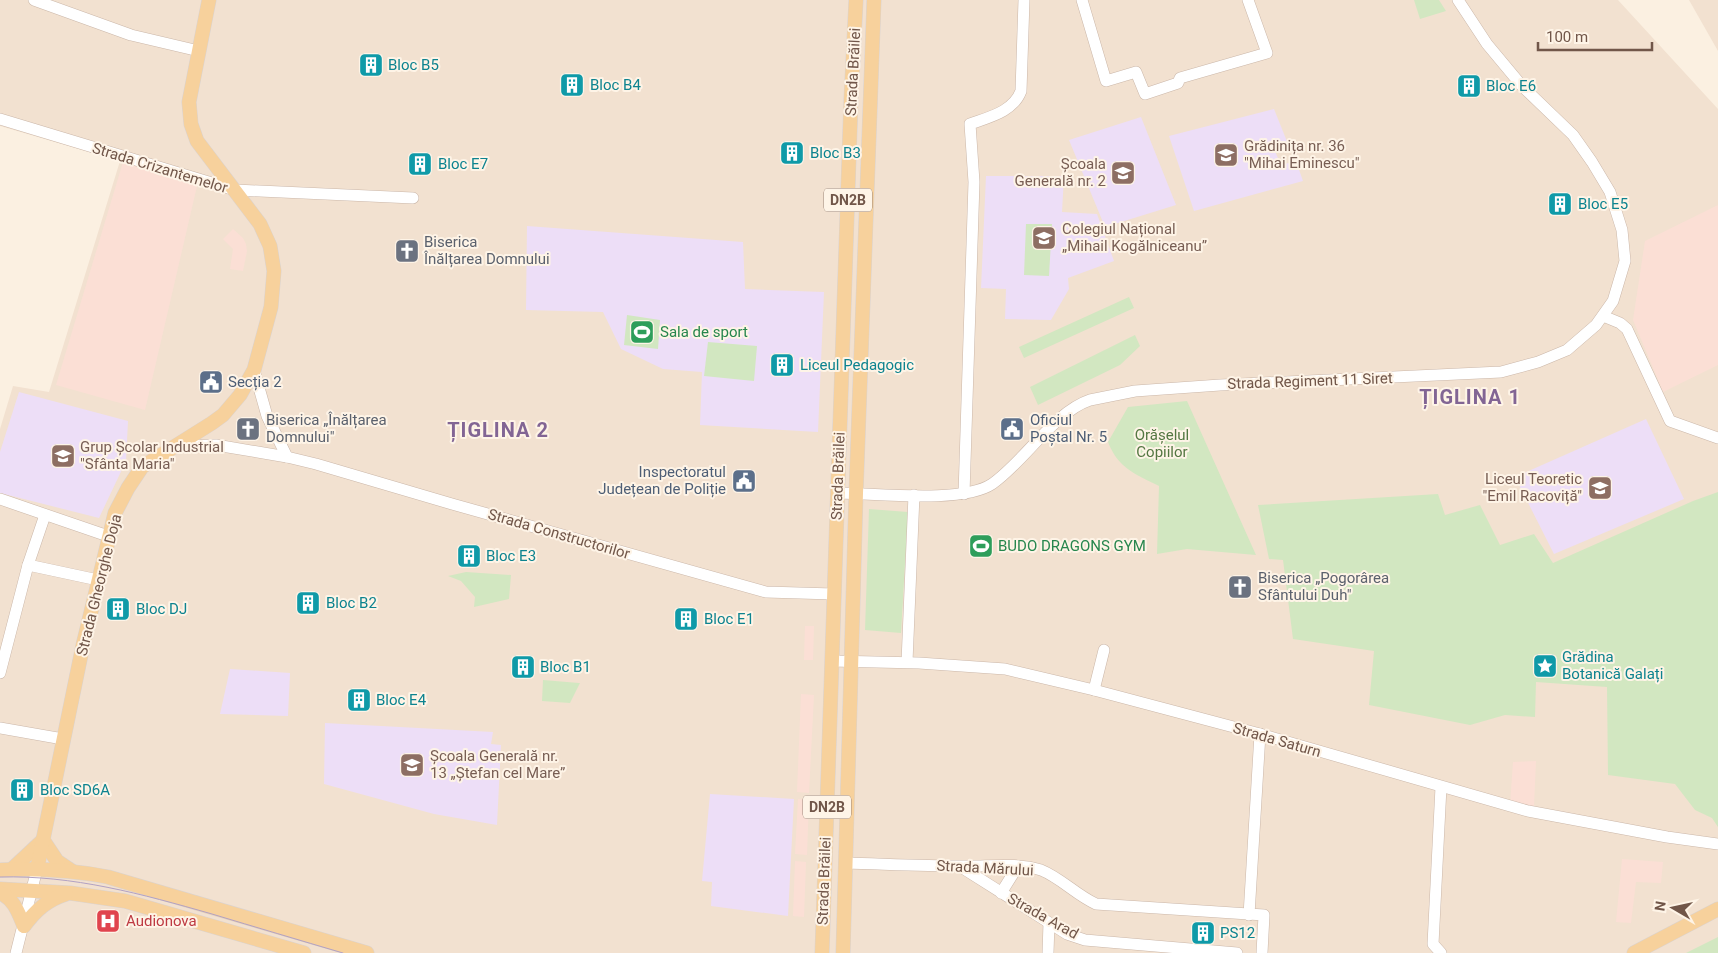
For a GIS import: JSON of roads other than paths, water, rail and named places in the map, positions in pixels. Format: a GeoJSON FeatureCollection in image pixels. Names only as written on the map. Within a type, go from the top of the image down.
{"type":"FeatureCollection","features":[{"type":"Feature","properties":{"kind":"main road","name":"Strada Gheorghe Doja"},"geometry":{"type":"LineString","coordinates":[[37,869],[98,580],[108,536],[118,506],[142,467],[222,415],[240,395],[254,370],[271,307],[274,271],[270,246],[265,234],[253,214],[198,142],[191,124],[189,102],[209,0]]}},
{"type":"Feature","properties":{"kind":"main road","name":"Strada Brăilei"},"geometry":{"type":"LineString","coordinates":[[822,953],[833,594],[856,0]]}},
{"type":"Feature","properties":{"kind":"main road","name":"Strada Brăilei"},"geometry":{"type":"LineString","coordinates":[[843,953],[856,493],[874,0]]}},
{"type":"Feature","properties":{"kind":"main road"},"geometry":{"type":"LineString","coordinates":[[6,870],[43,840],[57,861],[73,871]]}},
{"type":"Feature","properties":{"kind":"main road"},"geometry":{"type":"LineString","coordinates":[[6,870],[73,871],[135,885],[367,953]]}},
{"type":"Feature","properties":{"kind":"main road"},"geometry":{"type":"LineString","coordinates":[[0,889],[70,893],[125,901],[304,953]]}},
{"type":"Feature","properties":{"kind":"main road"},"geometry":{"type":"LineString","coordinates":[[0,893],[10,899],[17,908],[24,926]]}},
{"type":"Feature","properties":{"kind":"main road"},"geometry":{"type":"LineString","coordinates":[[24,926],[32,915],[45,903],[70,893]]}},
{"type":"Feature","properties":{"kind":"main road"},"geometry":{"type":"LineString","coordinates":[[1634,953],[1718,909]]}},
{"type":"Feature","properties":{"kind":"street"},"geometry":{"type":"LineString","coordinates":[[34,0],[131,35],[199,51]]}},
{"type":"Feature","properties":{"kind":"street"},"geometry":{"type":"LineString","coordinates":[[964,494],[974,182],[970,124],[1009,108],[1018,100],[1021,91],[1024,0]]}},
{"type":"Feature","properties":{"kind":"street"},"geometry":{"type":"LineString","coordinates":[[1082,0],[1106,81],[1136,72],[1146,94],[1178,83],[1180,78],[1267,53],[1248,0]]}},
{"type":"Feature","properties":{"kind":"street","name":"Strada Regiment 11 Siret"},"geometry":{"type":"LineString","coordinates":[[837,493],[964,494],[991,484],[1017,462],[1064,416],[1083,402],[1135,391],[1220,385],[1501,372],[1532,364],[1567,350],[1596,326],[1613,301],[1625,261],[1622,230],[1610,192],[1573,135],[1522,86],[1487,44],[1458,0]]}},
{"type":"Feature","properties":{"kind":"street","name":"Strada Crizantemelor"},"geometry":{"type":"LineString","coordinates":[[0,119],[234,190],[413,198]]}},
{"type":"Feature","properties":{"kind":"street"},"geometry":{"type":"LineString","coordinates":[[1603,316],[1620,323],[1627,329],[1670,421],[1718,438]]}},
{"type":"Feature","properties":{"kind":"street"},"geometry":{"type":"LineString","coordinates":[[254,370],[267,416],[287,457]]}},
{"type":"Feature","properties":{"kind":"street","name":"Strada Constructorilor"},"geometry":{"type":"LineString","coordinates":[[177,446],[216,445],[287,457],[766,592],[833,594]]}},
{"type":"Feature","properties":{"kind":"street"},"geometry":{"type":"LineString","coordinates":[[907,662],[914,495]]}},
{"type":"Feature","properties":{"kind":"street"},"geometry":{"type":"LineString","coordinates":[[0,499],[108,536]]}},
{"type":"Feature","properties":{"kind":"street"},"geometry":{"type":"LineString","coordinates":[[0,673],[28,565],[45,515]]}},
{"type":"Feature","properties":{"kind":"street"},"geometry":{"type":"LineString","coordinates":[[28,565],[98,580]]}},
{"type":"Feature","properties":{"kind":"street"},"geometry":{"type":"LineString","coordinates":[[1094,690],[1104,650]]}},
{"type":"Feature","properties":{"kind":"street","name":"Strada Saturn"},"geometry":{"type":"LineString","coordinates":[[832,661],[907,662],[1005,669],[1094,690],[1260,734],[1528,811],[1718,845]]}},
{"type":"Feature","properties":{"kind":"street"},"geometry":{"type":"LineString","coordinates":[[0,728],[63,739]]}},
{"type":"Feature","properties":{"kind":"street"},"geometry":{"type":"LineString","coordinates":[[1249,915],[1260,734]]}},
{"type":"Feature","properties":{"kind":"street"},"geometry":{"type":"LineString","coordinates":[[1441,787],[1433,944],[1441,953]]}},
{"type":"Feature","properties":{"kind":"street","name":"Strada Mărului"},"geometry":{"type":"LineString","coordinates":[[846,863],[1018,866],[1039,870],[1052,875],[1084,899],[1096,904],[1264,915],[1262,953]]}},
{"type":"Feature","properties":{"kind":"street","name":"Strada Arad"},"geometry":{"type":"LineString","coordinates":[[959,866],[1067,934],[1084,940],[1171,950],[1237,953]]}},
{"type":"Feature","properties":{"kind":"street","name":"Strada Arad"},"geometry":{"type":"LineString","coordinates":[[1001,893],[1018,866]]}},
{"type":"Feature","properties":{"kind":"street","name":"Strada Gheorghe Doja"},"geometry":{"type":"LineString","coordinates":[[16,953],[37,869]]}},
{"type":"Feature","properties":{"kind":"street"},"geometry":{"type":"LineString","coordinates":[[1048,953],[1049,923]]}},
{"type":"Feature","properties":{"kind":"tram line"},"geometry":{"type":"LineString","coordinates":[[0,877],[54,879],[107,887],[212,914],[343,953]]}},
{"type":"Feature","properties":{"kind":"place","name":"Bloc B5"},"geometry":{"type":"Point","coordinates":[371,65]}},
{"type":"Feature","properties":{"kind":"place","name":"Bloc B4"},"geometry":{"type":"Point","coordinates":[572,85]}},
{"type":"Feature","properties":{"kind":"place","name":"Bloc E6"},"geometry":{"type":"Point","coordinates":[1469,86]}},
{"type":"Feature","properties":{"kind":"place","name":"Bloc B3"},"geometry":{"type":"Point","coordinates":[792,153]}},
{"type":"Feature","properties":{"kind":"place","name":"Grădinița nr. 36 \"Mihai Eminescu\""},"geometry":{"type":"Point","coordinates":[1226,155]}},
{"type":"Feature","properties":{"kind":"place","name":"Bloc E7"},"geometry":{"type":"Point","coordinates":[420,164]}},
{"type":"Feature","properties":{"kind":"place","name":"Școala Generală nr. 2"},"geometry":{"type":"Point","coordinates":[1123,173]}},
{"type":"Feature","properties":{"kind":"place","name":"Bloc E5"},"geometry":{"type":"Point","coordinates":[1560,204]}},
{"type":"Feature","properties":{"kind":"place","name":"Colegiul Național „Mihail Kogălniceanu”"},"geometry":{"type":"Point","coordinates":[1044,238]}},
{"type":"Feature","properties":{"kind":"place","name":"Biserica Înălțarea Domnului"},"geometry":{"type":"Point","coordinates":[407,251]}},
{"type":"Feature","properties":{"kind":"place","name":"Sala de sport"},"geometry":{"type":"Point","coordinates":[642,332]}},
{"type":"Feature","properties":{"kind":"place","name":"Liceul Pedagogic"},"geometry":{"type":"Point","coordinates":[782,365]}},
{"type":"Feature","properties":{"kind":"place","name":"Secția 2"},"geometry":{"type":"Point","coordinates":[211,382]}},
{"type":"Feature","properties":{"kind":"place","name":"Biserica „Înălțarea Domnului\""},"geometry":{"type":"Point","coordinates":[248,429]}},
{"type":"Feature","properties":{"kind":"place","name":"Oficiul Poștal Nr. 5"},"geometry":{"type":"Point","coordinates":[1012,429]}},
{"type":"Feature","properties":{"kind":"place","name":"Grup Școlar Industrial \"Sfânta Maria\""},"geometry":{"type":"Point","coordinates":[63,456]}},
{"type":"Feature","properties":{"kind":"place","name":"Inspectoratul Județean de Poliție"},"geometry":{"type":"Point","coordinates":[744,481]}},
{"type":"Feature","properties":{"kind":"place","name":"Liceul Teoretic \"Emil Racoviță\""},"geometry":{"type":"Point","coordinates":[1600,488]}},
{"type":"Feature","properties":{"kind":"place","name":"BUDO DRAGONS GYM"},"geometry":{"type":"Point","coordinates":[981,546]}},
{"type":"Feature","properties":{"kind":"place","name":"Bloc E3"},"geometry":{"type":"Point","coordinates":[469,556]}},
{"type":"Feature","properties":{"kind":"place","name":"Biserica „Pogorârea Sfântului Duh\""},"geometry":{"type":"Point","coordinates":[1240,587]}},
{"type":"Feature","properties":{"kind":"place","name":"Bloc B2"},"geometry":{"type":"Point","coordinates":[308,603]}},
{"type":"Feature","properties":{"kind":"place","name":"Bloc DJ"},"geometry":{"type":"Point","coordinates":[118,609]}},
{"type":"Feature","properties":{"kind":"place","name":"Bloc E1"},"geometry":{"type":"Point","coordinates":[686,619]}},
{"type":"Feature","properties":{"kind":"place","name":"Grădina Botanică Galați"},"geometry":{"type":"Point","coordinates":[1545,666]}},
{"type":"Feature","properties":{"kind":"place","name":"Bloc B1"},"geometry":{"type":"Point","coordinates":[523,667]}},
{"type":"Feature","properties":{"kind":"place","name":"Bloc E4"},"geometry":{"type":"Point","coordinates":[359,700]}},
{"type":"Feature","properties":{"kind":"place","name":"Școala Generală nr. 13 „Ștefan cel Mare”"},"geometry":{"type":"Point","coordinates":[412,765]}},
{"type":"Feature","properties":{"kind":"place","name":"Bloc SD6A"},"geometry":{"type":"Point","coordinates":[22,790]}},
{"type":"Feature","properties":{"kind":"place","name":"Audionova"},"geometry":{"type":"Point","coordinates":[108,921]}},
{"type":"Feature","properties":{"kind":"place","name":"PS12"},"geometry":{"type":"Point","coordinates":[1203,933]}},
{"type":"Feature","properties":{"kind":"district","name":"ȚIGLINA 1"},"geometry":{"type":"Point","coordinates":[1470,397]}},
{"type":"Feature","properties":{"kind":"district","name":"ȚIGLINA 2"},"geometry":{"type":"Point","coordinates":[498,430]}},
{"type":"Feature","properties":{"kind":"park label","name":"Orășelul Copiilor"},"geometry":{"type":"Point","coordinates":[1162,444]}}]}
